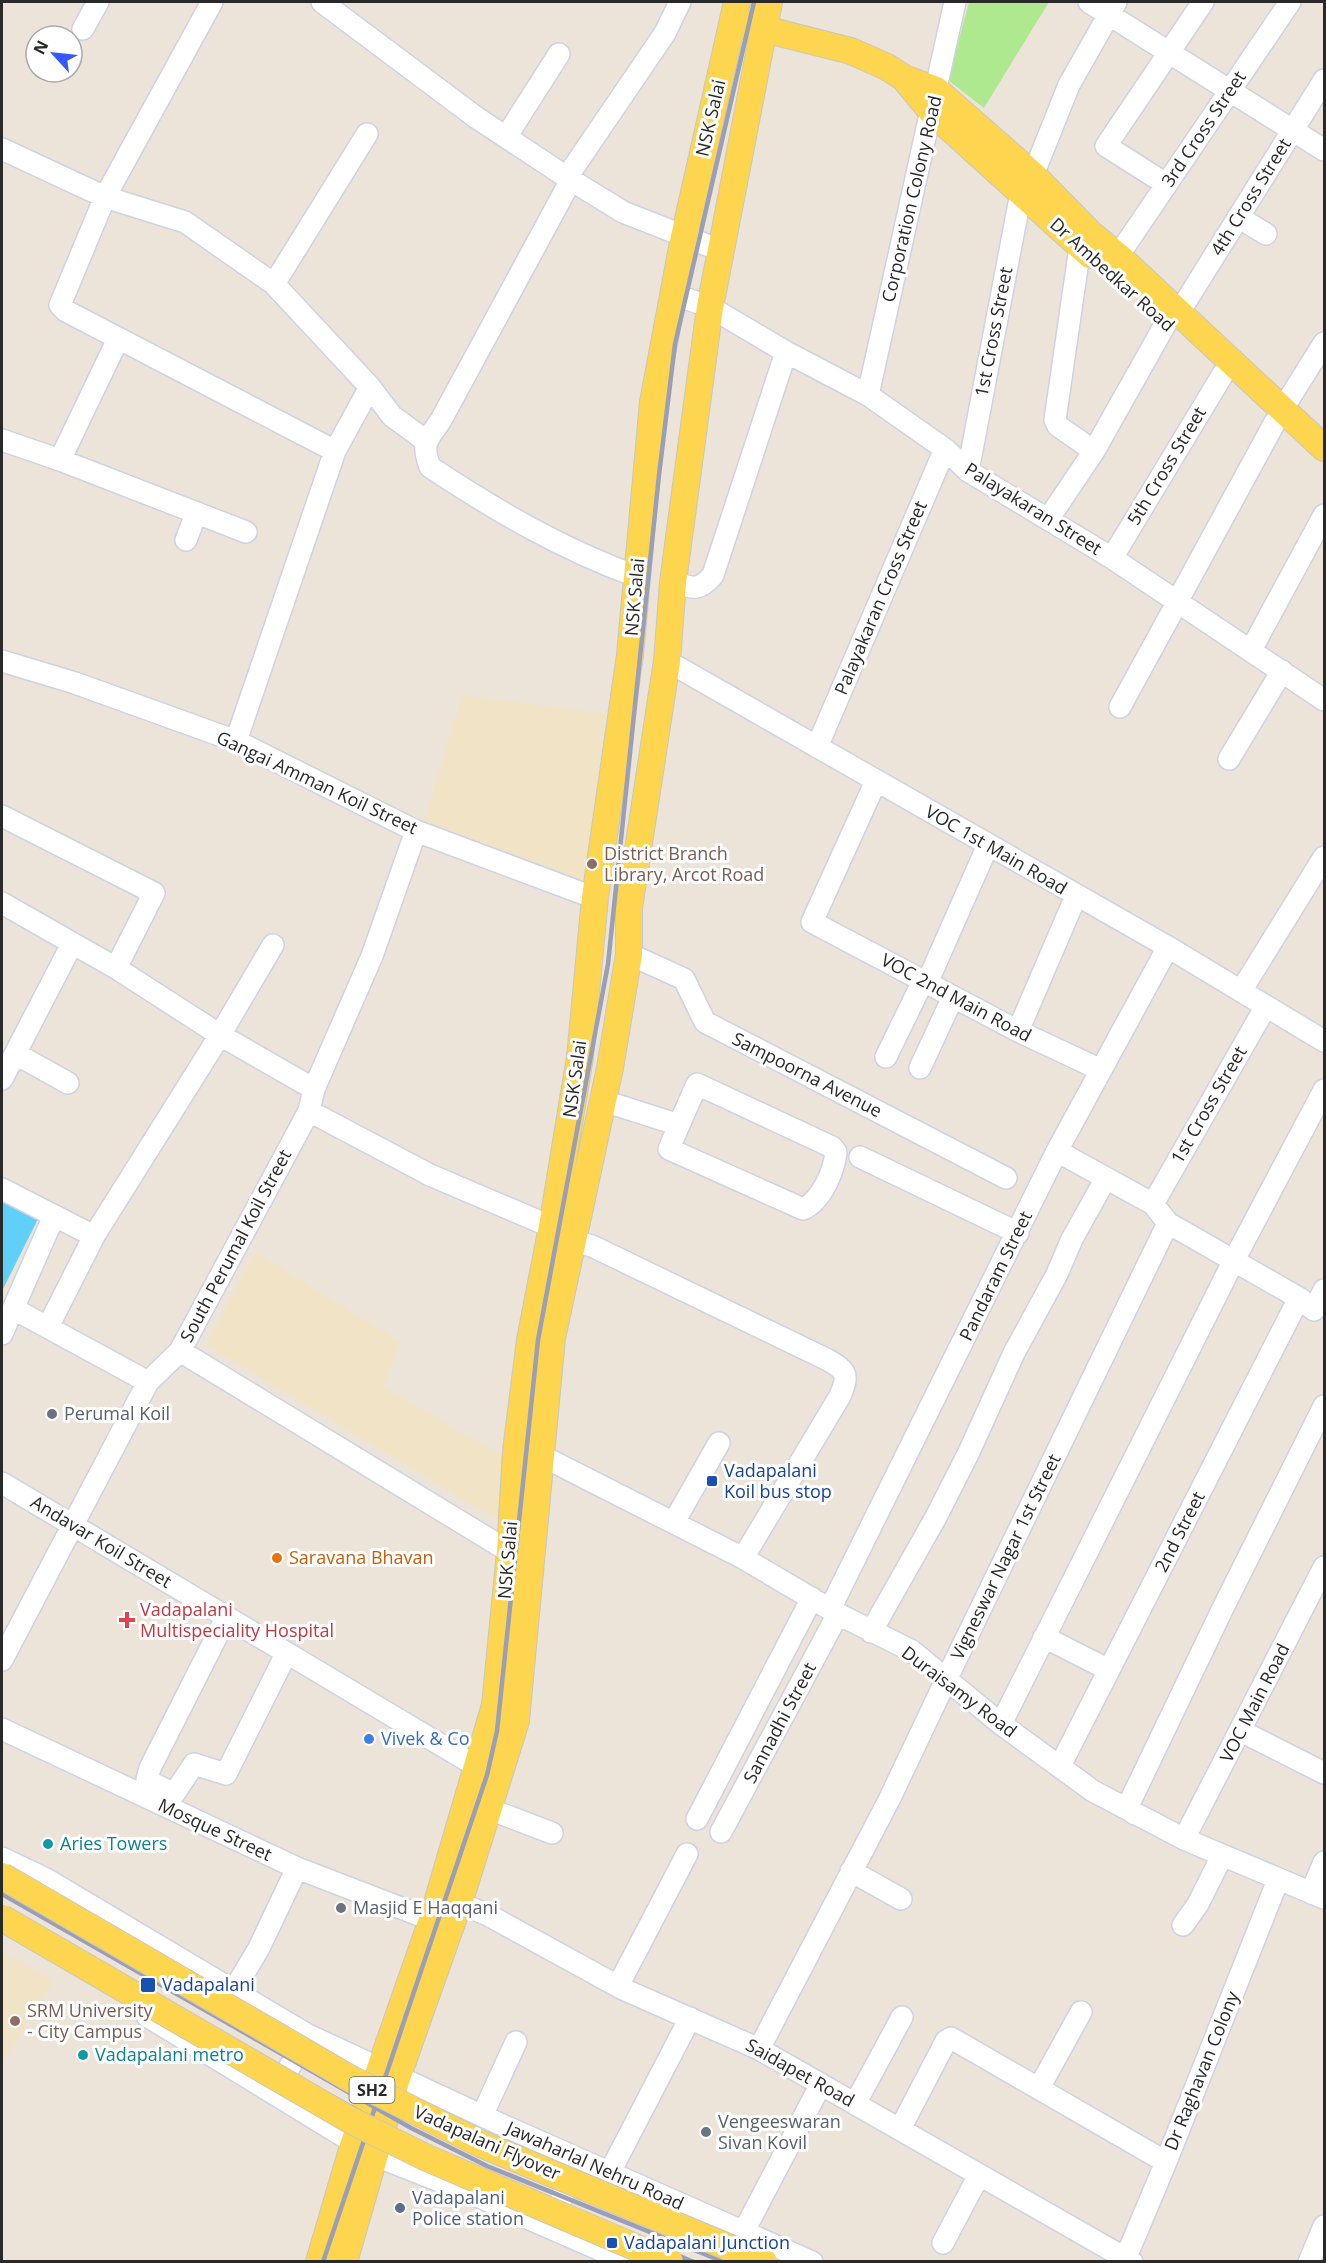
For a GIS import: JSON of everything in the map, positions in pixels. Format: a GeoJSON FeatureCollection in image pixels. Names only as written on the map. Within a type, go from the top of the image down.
{"type":"FeatureCollection","features":[{"type":"Feature","properties":{"kind":"main road"},"geometry":{"type":"LineString","coordinates":[[346,2261],[376,2156],[389,2073],[459,1903],[516,1721],[552,1338],[604,1101],[629,954],[629,908],[667,661],[673,582],[710,307],[763,28],[770,2]]}},
{"type":"Feature","properties":{"kind":"main road","name":"Dr Ambedkar Road"},"geometry":{"type":"LineString","coordinates":[[735,12],[763,28],[850,51],[887,67],[904,78],[934,101],[1027,184],[1118,256],[1223,374],[1324,448]]}},
{"type":"Feature","properties":{"kind":"main road","name":"NSK Salai"},"geometry":{"type":"LineString","coordinates":[[319,2262],[354,2143],[389,2073],[495,1705],[510,1552],[516,1451],[530,1340],[552,1227],[580,1056],[596,898],[630,655],[653,402],[684,237],[735,12]]}},
{"type":"Feature","properties":{"kind":"main road"},"geometry":{"type":"LineString","coordinates":[[708,133],[742,139]]}},
{"type":"Feature","properties":{"kind":"main road"},"geometry":{"type":"LineString","coordinates":[[699,172],[735,177]]}},
{"type":"Feature","properties":{"kind":"main road","name":"Dr Ambedkar Road"},"geometry":{"type":"LineString","coordinates":[[1027,184],[1080,247],[1172,318],[1278,416],[1324,467]]}},
{"type":"Feature","properties":{"kind":"main road"},"geometry":{"type":"LineString","coordinates":[[587,983],[622,991]]}},
{"type":"Feature","properties":{"kind":"main road","name":"Vadapalani Flyover"},"geometry":{"type":"LineString","coordinates":[[2,1876],[353,2080],[481,2144],[764,2262]]}},
{"type":"Feature","properties":{"kind":"main road","name":"Vadapalani Flyover"},"geometry":{"type":"LineString","coordinates":[[2,1918],[350,2120],[428,2158],[670,2262]]}},
{"type":"Feature","properties":{"kind":"street"},"geometry":{"type":"LineString","coordinates":[[84,27],[98,2]]}},
{"type":"Feature","properties":{"kind":"street"},"geometry":{"type":"LineString","coordinates":[[212,2],[105,197],[60,305],[66,311],[118,339],[335,451]]}},
{"type":"Feature","properties":{"kind":"street"},"geometry":{"type":"LineString","coordinates":[[322,2],[477,118],[569,179],[623,212],[722,251]]}},
{"type":"Feature","properties":{"kind":"street"},"geometry":{"type":"LineString","coordinates":[[636,576],[602,564],[528,527],[430,467],[425,454],[426,441],[441,420],[569,179],[664,33],[680,2]]}},
{"type":"Feature","properties":{"kind":"street","name":"Corporation Colony Road"},"geometry":{"type":"LineString","coordinates":[[868,395],[955,2]]}},
{"type":"Feature","properties":{"kind":"street"},"geometry":{"type":"LineString","coordinates":[[1089,2],[1111,8],[1169,53],[1324,150]]}},
{"type":"Feature","properties":{"kind":"street"},"geometry":{"type":"LineString","coordinates":[[1166,184],[1106,146],[1203,2]]}},
{"type":"Feature","properties":{"kind":"street","name":"3rd Cross Street"},"geometry":{"type":"LineString","coordinates":[[1118,256],[1290,2]]}},
{"type":"Feature","properties":{"kind":"street","name":"1st Cross Street"},"geometry":{"type":"LineString","coordinates":[[968,471],[1027,184],[1069,85],[1111,8]]}},
{"type":"Feature","properties":{"kind":"street"},"geometry":{"type":"LineString","coordinates":[[506,137],[560,54]]}},
{"type":"Feature","properties":{"kind":"street","name":"4th Cross Street"},"geometry":{"type":"LineString","coordinates":[[1049,518],[1094,451],[1172,318],[1324,80]]}},
{"type":"Feature","properties":{"kind":"street"},"geometry":{"type":"LineString","coordinates":[[274,284],[367,134]]}},
{"type":"Feature","properties":{"kind":"street"},"geometry":{"type":"LineString","coordinates":[[2,149],[105,197],[185,222],[274,284],[370,387],[392,416],[426,441]]}},
{"type":"Feature","properties":{"kind":"street"},"geometry":{"type":"LineString","coordinates":[[1238,217],[1266,234]]}},
{"type":"Feature","properties":{"kind":"street"},"geometry":{"type":"LineString","coordinates":[[1080,247],[1055,420],[1058,426],[1094,451]]}},
{"type":"Feature","properties":{"kind":"street","name":"Palayakaran Street"},"geometry":{"type":"LineString","coordinates":[[673,294],[710,307],[868,395],[945,449],[968,471],[1112,558],[1324,700]]}},
{"type":"Feature","properties":{"kind":"street"},"geometry":{"type":"LineString","coordinates":[[60,460],[118,339]]}},
{"type":"Feature","properties":{"kind":"street"},"geometry":{"type":"LineString","coordinates":[[1120,707],[1278,416],[1324,344]]}},
{"type":"Feature","properties":{"kind":"street"},"geometry":{"type":"LineString","coordinates":[[673,582],[695,588],[705,585],[713,575],[786,351]]}},
{"type":"Feature","properties":{"kind":"street","name":"5th Cross Street"},"geometry":{"type":"LineString","coordinates":[[1112,558],[1223,374]]}},
{"type":"Feature","properties":{"kind":"street"},"geometry":{"type":"LineString","coordinates":[[236,741],[335,451],[370,387]]}},
{"type":"Feature","properties":{"kind":"street"},"geometry":{"type":"LineString","coordinates":[[2,440],[246,532]]}},
{"type":"Feature","properties":{"kind":"street","name":"Palayakaran Cross Street"},"geometry":{"type":"LineString","coordinates":[[817,747],[945,449]]}},
{"type":"Feature","properties":{"kind":"street"},"geometry":{"type":"LineString","coordinates":[[186,540],[196,514]]}},
{"type":"Feature","properties":{"kind":"street"},"geometry":{"type":"LineString","coordinates":[[1251,650],[1324,515]]}},
{"type":"Feature","properties":{"kind":"street","name":"Gangai Amman Koil Street"},"geometry":{"type":"LineString","coordinates":[[2,661],[75,683],[236,741],[416,831],[596,898]]}},
{"type":"Feature","properties":{"kind":"street","name":"VOC 1st Main Road"},"geometry":{"type":"LineString","coordinates":[[667,661],[1168,947],[1324,1041]]}},
{"type":"Feature","properties":{"kind":"street"},"geometry":{"type":"LineString","coordinates":[[1229,759],[1282,670]]}},
{"type":"Feature","properties":{"kind":"street","name":"VOC 2nd Main Road"},"geometry":{"type":"LineString","coordinates":[[876,781],[812,922],[1018,1031],[1101,1070]]}},
{"type":"Feature","properties":{"kind":"street"},"geometry":{"type":"LineString","coordinates":[[2,816],[154,893],[116,968]]}},
{"type":"Feature","properties":{"kind":"street","name":"South Perumal Koil Street"},"geometry":{"type":"LineString","coordinates":[[2,1660],[148,1382],[180,1351],[309,1111],[314,1089],[372,957],[416,831]]}},
{"type":"Feature","properties":{"kind":"street"},"geometry":{"type":"LineString","coordinates":[[886,1057],[925,982],[988,845]]}},
{"type":"Feature","properties":{"kind":"street"},"geometry":{"type":"LineString","coordinates":[[1241,992],[1324,857]]}},
{"type":"Feature","properties":{"kind":"street"},"geometry":{"type":"LineString","coordinates":[[1018,1031],[1076,896]]}},
{"type":"Feature","properties":{"kind":"street"},"geometry":{"type":"LineString","coordinates":[[2,903],[116,968],[220,1035],[314,1089]]}},
{"type":"Feature","properties":{"kind":"street"},"geometry":{"type":"LineString","coordinates":[[2,1079],[72,944]]}},
{"type":"Feature","properties":{"kind":"street"},"geometry":{"type":"LineString","coordinates":[[48,1327],[94,1236],[220,1035],[273,945]]}},
{"type":"Feature","properties":{"kind":"street","name":"Pandaram Street"},"geometry":{"type":"LineString","coordinates":[[834,1612],[1057,1151],[1168,947]]}},
{"type":"Feature","properties":{"kind":"street","name":"Sampoorna Avenue"},"geometry":{"type":"LineString","coordinates":[[629,954],[684,979],[705,1022],[1006,1178]]}},
{"type":"Feature","properties":{"kind":"street"},"geometry":{"type":"LineString","coordinates":[[920,1068],[953,997]]}},
{"type":"Feature","properties":{"kind":"street","name":"1st Cross Street"},"geometry":{"type":"LineString","coordinates":[[1153,1204],[1266,1006]]}},
{"type":"Feature","properties":{"kind":"street"},"geometry":{"type":"LineString","coordinates":[[16,1054],[68,1083]]}},
{"type":"Feature","properties":{"kind":"street"},"geometry":{"type":"LineString","coordinates":[[697,1084],[832,1147],[836,1152],[835,1163],[820,1193],[810,1206],[803,1209],[669,1149],[679,1125],[697,1084]]}},
{"type":"Feature","properties":{"kind":"street"},"geometry":{"type":"LineString","coordinates":[[1001,1724],[1234,1260],[1324,1090]]}},
{"type":"Feature","properties":{"kind":"street"},"geometry":{"type":"LineString","coordinates":[[604,1101],[679,1125]]}},
{"type":"Feature","properties":{"kind":"street"},"geometry":{"type":"LineString","coordinates":[[309,1111],[430,1175],[552,1227]]}},
{"type":"Feature","properties":{"kind":"street"},"geometry":{"type":"LineString","coordinates":[[1057,1151],[1153,1204],[1168,1223],[1306,1304],[1324,1290]]}},
{"type":"Feature","properties":{"kind":"street"},"geometry":{"type":"LineString","coordinates":[[860,1157],[1018,1233]]}},
{"type":"Feature","properties":{"kind":"street"},"geometry":{"type":"LineString","coordinates":[[871,1632],[936,1517],[968,1454],[1014,1353],[1106,1178]]}},
{"type":"Feature","properties":{"kind":"street"},"geometry":{"type":"LineString","coordinates":[[2,1189],[94,1236]]}},
{"type":"Feature","properties":{"kind":"street"},"geometry":{"type":"LineString","coordinates":[[2,1334],[54,1216]]}},
{"type":"Feature","properties":{"kind":"street","name":"Vigneswar Nagar 1st Street"},"geometry":{"type":"LineString","coordinates":[[759,2049],[889,1800],[1168,1223]]}},
{"type":"Feature","properties":{"kind":"street"},"geometry":{"type":"LineString","coordinates":[[573,1242],[592,1246],[828,1360],[842,1369],[846,1376],[840,1396],[743,1558]]}},
{"type":"Feature","properties":{"kind":"street","name":"2nd Street"},"geometry":{"type":"LineString","coordinates":[[1060,1766],[1109,1670],[1306,1304]]}},
{"type":"Feature","properties":{"kind":"street"},"geometry":{"type":"LineString","coordinates":[[14,1310],[148,1382]]}},
{"type":"Feature","properties":{"kind":"street"},"geometry":{"type":"LineString","coordinates":[[180,1351],[510,1552]]}},
{"type":"Feature","properties":{"kind":"street"},"geometry":{"type":"LineString","coordinates":[[1135,1814],[1127,1808],[1222,1610],[1324,1406]]}},
{"type":"Feature","properties":{"kind":"street"},"geometry":{"type":"LineString","coordinates":[[674,1522],[719,1443]]}},
{"type":"Feature","properties":{"kind":"street","name":"Duraisamy Road"},"geometry":{"type":"LineString","coordinates":[[516,1451],[542,1456],[674,1522],[743,1558],[834,1612],[912,1651],[1001,1724],[1093,1791],[1184,1839],[1318,1895]]}},
{"type":"Feature","properties":{"kind":"street","name":"Andavar Koil Street"},"geometry":{"type":"LineString","coordinates":[[2,1483],[478,1767]]}},
{"type":"Feature","properties":{"kind":"street","name":"VOC Main Road"},"geometry":{"type":"LineString","coordinates":[[1184,1839],[1324,1567]]}},
{"type":"Feature","properties":{"kind":"street"},"geometry":{"type":"LineString","coordinates":[[697,1819],[812,1598]]}},
{"type":"Feature","properties":{"kind":"street","name":"Sannadhi Street"},"geometry":{"type":"LineString","coordinates":[[722,1832],[834,1612]]}},
{"type":"Feature","properties":{"kind":"street"},"geometry":{"type":"LineString","coordinates":[[226,1618],[150,1768],[147,1779],[150,1782],[174,1794],[194,1764],[226,1774],[286,1654]]}},
{"type":"Feature","properties":{"kind":"street"},"geometry":{"type":"LineString","coordinates":[[1044,1637],[1109,1670]]}},
{"type":"Feature","properties":{"kind":"street","name":"Mosque Street"},"geometry":{"type":"LineString","coordinates":[[2,1729],[297,1868],[432,1920]]}},
{"type":"Feature","properties":{"kind":"street"},"geometry":{"type":"LineString","coordinates":[[1241,1731],[1324,1773]]}},
{"type":"Feature","properties":{"kind":"street"},"geometry":{"type":"LineString","coordinates":[[489,1809],[552,1833]]}},
{"type":"Feature","properties":{"kind":"street"},"geometry":{"type":"LineString","coordinates":[[618,1986],[687,1854]]}},
{"type":"Feature","properties":{"kind":"street"},"geometry":{"type":"LineString","coordinates":[[1183,1925],[1198,1904],[1222,1856]]}},
{"type":"Feature","properties":{"kind":"street","name":"Jawaharlal Nehru Road"},"geometry":{"type":"LineString","coordinates":[[2,1858],[46,1879],[308,2035],[482,2116],[812,2262]]}},
{"type":"Feature","properties":{"kind":"street"},"geometry":{"type":"LineString","coordinates":[[1318,1895],[1324,1862]]}},
{"type":"Feature","properties":{"kind":"street"},"geometry":{"type":"LineString","coordinates":[[234,1990],[259,1948],[297,1868]]}},
{"type":"Feature","properties":{"kind":"street"},"geometry":{"type":"LineString","coordinates":[[851,1871],[901,1899]]}},
{"type":"Feature","properties":{"kind":"street","name":"Dr Raghavan Colony"},"geometry":{"type":"LineString","coordinates":[[1127,2260],[1278,1880]]}},
{"type":"Feature","properties":{"kind":"street","name":"Saidapet Road"},"geometry":{"type":"LineString","coordinates":[[459,1903],[488,1915],[618,1986],[759,2049],[1127,2260]]}},
{"type":"Feature","properties":{"kind":"street"},"geometry":{"type":"LineString","coordinates":[[2,1930],[59,1962],[376,2156],[470,2193],[628,2262]]}},
{"type":"Feature","properties":{"kind":"street"},"geometry":{"type":"LineString","coordinates":[[1039,2088],[1081,2012]]}},
{"type":"Feature","properties":{"kind":"street"},"geometry":{"type":"LineString","coordinates":[[855,2104],[902,2017]]}},
{"type":"Feature","properties":{"kind":"street"},"geometry":{"type":"LineString","coordinates":[[610,2172],[690,2018]]}},
{"type":"Feature","properties":{"kind":"street"},"geometry":{"type":"LineString","coordinates":[[273,2095],[308,2035]]}},
{"type":"Feature","properties":{"kind":"street"},"geometry":{"type":"LineString","coordinates":[[900,2129],[946,2041],[951,2038],[1166,2162]]}},
{"type":"Feature","properties":{"kind":"street"},"geometry":{"type":"LineString","coordinates":[[482,2116],[516,2042]]}},
{"type":"Feature","properties":{"kind":"street"},"geometry":{"type":"LineString","coordinates":[[744,2231],[821,2084]]}},
{"type":"Feature","properties":{"kind":"street"},"geometry":{"type":"LineString","coordinates":[[549,2227],[579,2159]]}},
{"type":"Feature","properties":{"kind":"street"},"geometry":{"type":"LineString","coordinates":[[943,2243],[979,2175]]}},
{"type":"Feature","properties":{"kind":"street"},"geometry":{"type":"LineString","coordinates":[[1309,2262],[1324,2226]]}},
{"type":"Feature","properties":{"kind":"shaded area"},"geometry":{"type":"Polygon","coordinates":[[[462,695],[605,714],[584,885],[424,821],[462,695]]]}},
{"type":"Feature","properties":{"kind":"shaded area"},"geometry":{"type":"Polygon","coordinates":[[[255,1252],[401,1342],[383,1387],[521,1466],[516,1531],[206,1345],[255,1252]]]}},
{"type":"Feature","properties":{"kind":"shaded area","name":"SRM University - City Campus"},"geometry":{"type":"Polygon","coordinates":[[[2,1952],[54,1980],[2,2063],[2,1952]]]}},
{"type":"Feature","properties":{"kind":"green space"},"geometry":{"type":"Polygon","coordinates":[[[969,2],[1049,2],[984,108],[948,80],[969,2]]]}},
{"type":"Feature","properties":{"kind":"water"},"geometry":{"type":"Polygon","coordinates":[[[2,1199],[39,1217],[2,1291],[2,1199]]]}},
{"type":"Feature","properties":{"kind":"railway"},"geometry":{"type":"LineString","coordinates":[[323,2262],[487,1775],[497,1731],[538,1340],[608,964],[659,475],[675,344],[754,2]]}},
{"type":"Feature","properties":{"kind":"railway"},"geometry":{"type":"LineString","coordinates":[[2,1894],[411,2128],[487,2166],[724,2262]]}},
{"type":"Feature","properties":{"kind":"railway"},"geometry":{"type":"LineString","coordinates":[[2,1907],[268,2061],[472,2171],[694,2262]]}},
{"type":"Feature","properties":{"kind":"place","name":"District Branch Library, Arcot Road"},"geometry":{"type":"Point","coordinates":[592,864]}},
{"type":"Feature","properties":{"kind":"place","name":"Perumal Koil"},"geometry":{"type":"Point","coordinates":[52,1414]}},
{"type":"Feature","properties":{"kind":"place","name":"Vadapalani Koil bus stop"},"geometry":{"type":"Point","coordinates":[712,1481]}},
{"type":"Feature","properties":{"kind":"place","name":"Saravana Bhavan"},"geometry":{"type":"Point","coordinates":[277,1558]}},
{"type":"Feature","properties":{"kind":"place","name":"Vadapalani Multispeciality Hospital"},"geometry":{"type":"Point","coordinates":[127,1620]}},
{"type":"Feature","properties":{"kind":"place","name":"Vivek & Co"},"geometry":{"type":"Point","coordinates":[369,1739]}},
{"type":"Feature","properties":{"kind":"place","name":"Aries Towers"},"geometry":{"type":"Point","coordinates":[48,1844]}},
{"type":"Feature","properties":{"kind":"place","name":"Masjid E Haqqani"},"geometry":{"type":"Point","coordinates":[341,1908]}},
{"type":"Feature","properties":{"kind":"place","name":"Vadapalani"},"geometry":{"type":"Point","coordinates":[148,1985]}},
{"type":"Feature","properties":{"kind":"place","name":"SRM University - City Campus"},"geometry":{"type":"Point","coordinates":[15,2021]}},
{"type":"Feature","properties":{"kind":"place","name":"Vadapalani metro"},"geometry":{"type":"Point","coordinates":[83,2055]}},
{"type":"Feature","properties":{"kind":"place","name":"Vengeeswaran Sivan Kovil"},"geometry":{"type":"Point","coordinates":[706,2132]}},
{"type":"Feature","properties":{"kind":"place","name":"Vadapalani Police station"},"geometry":{"type":"Point","coordinates":[400,2208]}},
{"type":"Feature","properties":{"kind":"place","name":"Vadapalani Junction"},"geometry":{"type":"Point","coordinates":[612,2243]}}]}
